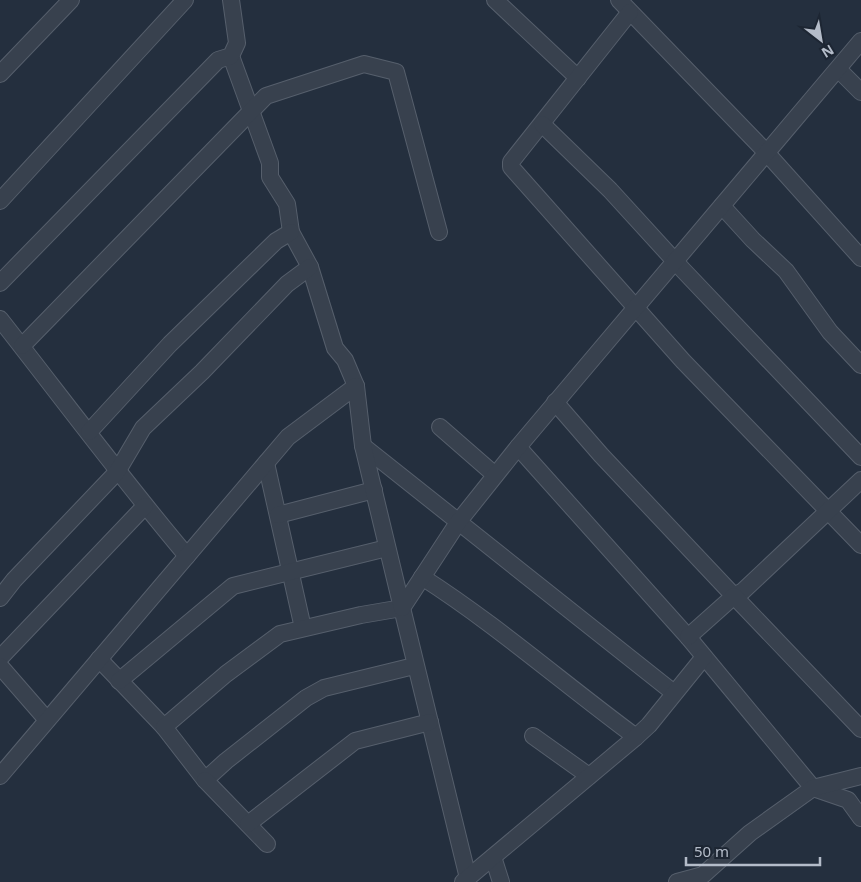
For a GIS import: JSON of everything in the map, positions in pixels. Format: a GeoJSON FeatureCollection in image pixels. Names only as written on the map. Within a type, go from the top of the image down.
{"type":"FeatureCollection","features":[{"type":"Feature","properties":{"kind":"street"},"geometry":{"type":"LineString","coordinates":[[0,74],[71,0]]}},
{"type":"Feature","properties":{"kind":"street"},"geometry":{"type":"LineString","coordinates":[[0,201],[185,0]]}},
{"type":"Feature","properties":{"kind":"street"},"geometry":{"type":"LineString","coordinates":[[232,0],[237,43],[231,56],[270,163],[270,177],[288,204],[291,232],[310,267],[335,348],[345,360],[356,386],[363,446],[414,666],[430,722],[465,880],[649,725],[704,657]]}},
{"type":"Feature","properties":{"kind":"street"},"geometry":{"type":"LineString","coordinates":[[495,0],[578,78]]}},
{"type":"Feature","properties":{"kind":"street"},"geometry":{"type":"LineString","coordinates":[[619,0],[765,152],[861,258]]}},
{"type":"Feature","properties":{"kind":"street"},"geometry":{"type":"LineString","coordinates":[[630,12],[511,162],[513,171],[683,361],[861,545]]}},
{"type":"Feature","properties":{"kind":"street"},"geometry":{"type":"LineString","coordinates":[[164,727],[259,648],[280,634],[360,615],[402,608],[459,521],[495,475],[722,206],[765,152],[838,70],[861,41]]}},
{"type":"Feature","properties":{"kind":"street"},"geometry":{"type":"LineString","coordinates":[[0,283],[218,60],[231,56]]}},
{"type":"Feature","properties":{"kind":"street"},"geometry":{"type":"LineString","coordinates":[[22,346],[266,96],[364,64],[396,72],[439,232]]}},
{"type":"Feature","properties":{"kind":"street"},"geometry":{"type":"LineString","coordinates":[[838,70],[861,92]]}},
{"type":"Feature","properties":{"kind":"street"},"geometry":{"type":"LineString","coordinates":[[542,124],[610,190],[674,261],[861,458]]}},
{"type":"Feature","properties":{"kind":"street"},"geometry":{"type":"LineString","coordinates":[[722,206],[753,240],[786,271],[830,332],[861,365]]}},
{"type":"Feature","properties":{"kind":"street"},"geometry":{"type":"LineString","coordinates":[[89,432],[170,344],[276,242],[291,232]]}},
{"type":"Feature","properties":{"kind":"street"},"geometry":{"type":"LineString","coordinates":[[0,598],[14,580],[117,472],[143,428],[202,372],[287,284],[310,267]]}},
{"type":"Feature","properties":{"kind":"street"},"geometry":{"type":"LineString","coordinates":[[0,319],[89,432],[117,472],[187,556]]}},
{"type":"Feature","properties":{"kind":"street"},"geometry":{"type":"LineString","coordinates":[[0,776],[288,437],[356,386]]}},
{"type":"Feature","properties":{"kind":"street"},"geometry":{"type":"LineString","coordinates":[[555,402],[601,455],[861,729]]}},
{"type":"Feature","properties":{"kind":"street"},"geometry":{"type":"LineString","coordinates":[[440,427],[495,475]]}},
{"type":"Feature","properties":{"kind":"street"},"geometry":{"type":"LineString","coordinates":[[363,446],[674,693]]}},
{"type":"Feature","properties":{"kind":"street"},"geometry":{"type":"LineString","coordinates":[[518,447],[688,637],[813,788],[848,800],[861,818]]}},
{"type":"Feature","properties":{"kind":"street"},"geometry":{"type":"LineString","coordinates":[[266,463],[303,628]]}},
{"type":"Feature","properties":{"kind":"street"},"geometry":{"type":"LineString","coordinates":[[688,637],[734,596],[743,592],[861,480]]}},
{"type":"Feature","properties":{"kind":"street"},"geometry":{"type":"LineString","coordinates":[[278,515],[374,490]]}},
{"type":"Feature","properties":{"kind":"street"},"geometry":{"type":"LineString","coordinates":[[0,658],[145,506]]}},
{"type":"Feature","properties":{"kind":"street"},"geometry":{"type":"LineString","coordinates":[[119,681],[233,586],[387,548]]}},
{"type":"Feature","properties":{"kind":"street"},"geometry":{"type":"LineString","coordinates":[[422,576],[468,607],[505,638],[636,737]]}},
{"type":"Feature","properties":{"kind":"street"},"geometry":{"type":"LineString","coordinates":[[99,659],[164,727],[206,780],[267,844]]}},
{"type":"Feature","properties":{"kind":"street"},"geometry":{"type":"LineString","coordinates":[[0,666],[47,720]]}},
{"type":"Feature","properties":{"kind":"street"},"geometry":{"type":"LineString","coordinates":[[206,780],[226,761],[306,698],[324,688],[414,666]]}},
{"type":"Feature","properties":{"kind":"street"},"geometry":{"type":"LineString","coordinates":[[248,824],[355,741],[430,722]]}},
{"type":"Feature","properties":{"kind":"street"},"geometry":{"type":"LineString","coordinates":[[532,736],[589,776]]}},
{"type":"Feature","properties":{"kind":"street"},"geometry":{"type":"LineString","coordinates":[[678,882],[703,875],[750,833],[813,788],[861,776]]}},
{"type":"Feature","properties":{"kind":"street"},"geometry":{"type":"LineString","coordinates":[[493,857],[501,882]]}}]}
